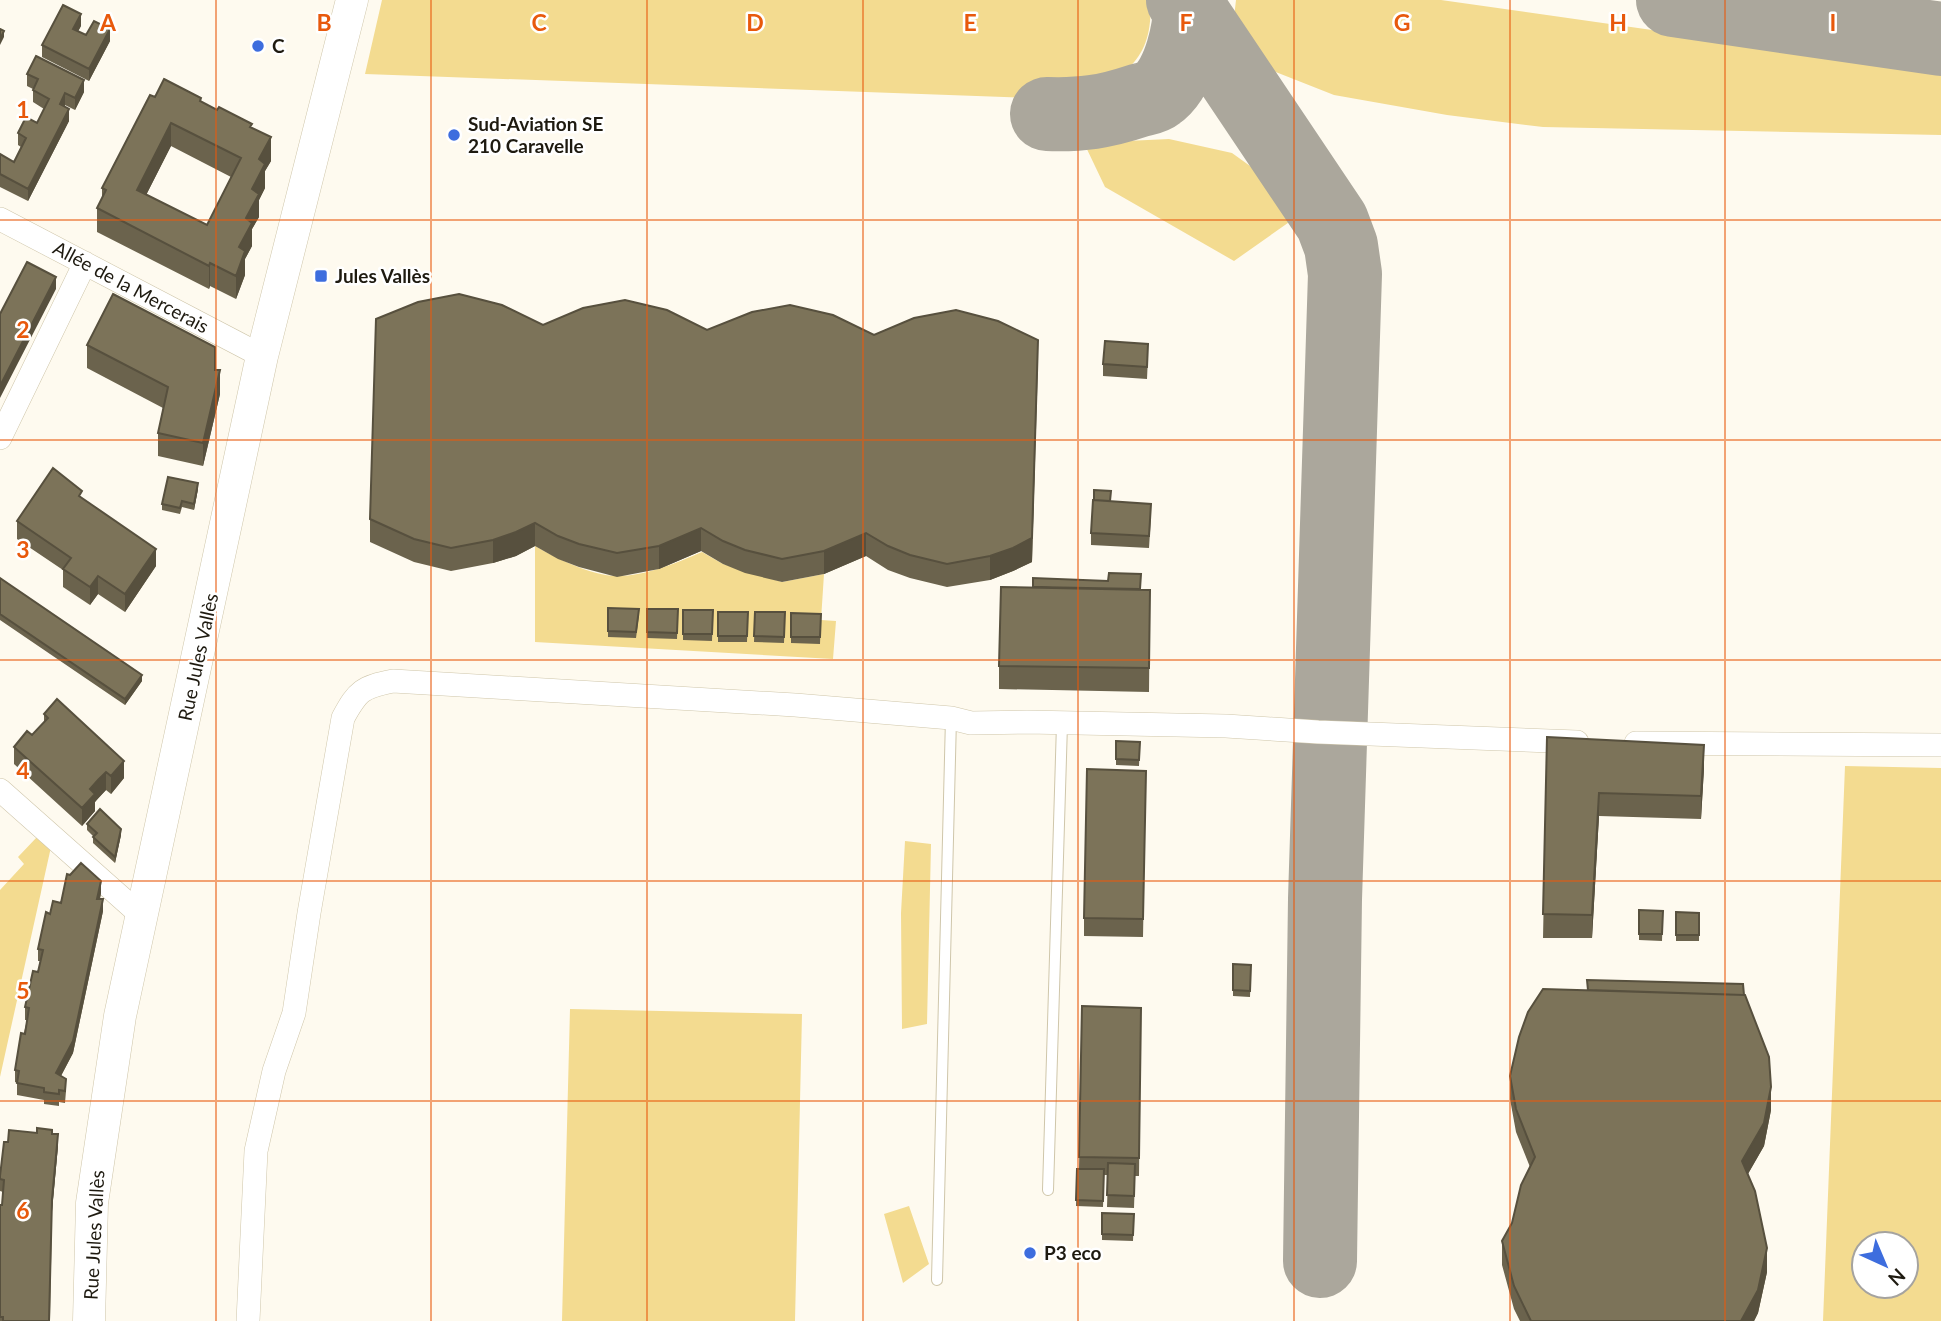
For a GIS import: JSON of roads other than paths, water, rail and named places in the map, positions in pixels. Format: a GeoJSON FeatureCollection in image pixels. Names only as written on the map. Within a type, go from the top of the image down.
{"type":"FeatureCollection","features":[{"type":"Feature","properties":{"kind":"street","name":"Rue Jules Vallès"},"geometry":{"type":"LineString","coordinates":[[89,1321],[92,1203],[120,1016],[262,356],[352,0]]}},
{"type":"Feature","properties":{"kind":"street","name":"Allée de la Mercerais"},"geometry":{"type":"LineString","coordinates":[[0,219],[262,356]]}},
{"type":"Feature","properties":{"kind":"street"},"geometry":{"type":"LineString","coordinates":[[0,438],[85,263]]}},
{"type":"Feature","properties":{"kind":"street"},"geometry":{"type":"LineString","coordinates":[[248,1321],[256,1151],[274,1071],[295,1013],[309,913],[343,718],[353,699],[368,686],[393,681],[795,705],[951,718],[971,723],[1226,726],[1611,743],[1941,745]]}},
{"type":"Feature","properties":{"kind":"street"},"geometry":{"type":"LineString","coordinates":[[0,790],[142,916]]}},
{"type":"Feature","properties":{"kind":"lane"},"geometry":{"type":"LineString","coordinates":[[937,1280],[951,718]]}},
{"type":"Feature","properties":{"kind":"lane"},"geometry":{"type":"LineString","coordinates":[[1048,1190],[1062,724]]}},
{"type":"Feature","properties":{"kind":"place","name":"C"},"geometry":{"type":"Point","coordinates":[258,46]}},
{"type":"Feature","properties":{"kind":"place","name":"Sud-Aviation SE 210 Caravelle"},"geometry":{"type":"Point","coordinates":[454,135]}},
{"type":"Feature","properties":{"kind":"place","name":"Jules Vallès"},"geometry":{"type":"Point","coordinates":[321,276]}},
{"type":"Feature","properties":{"kind":"place","name":"P3 eco"},"geometry":{"type":"Point","coordinates":[1030,1253]}}]}
